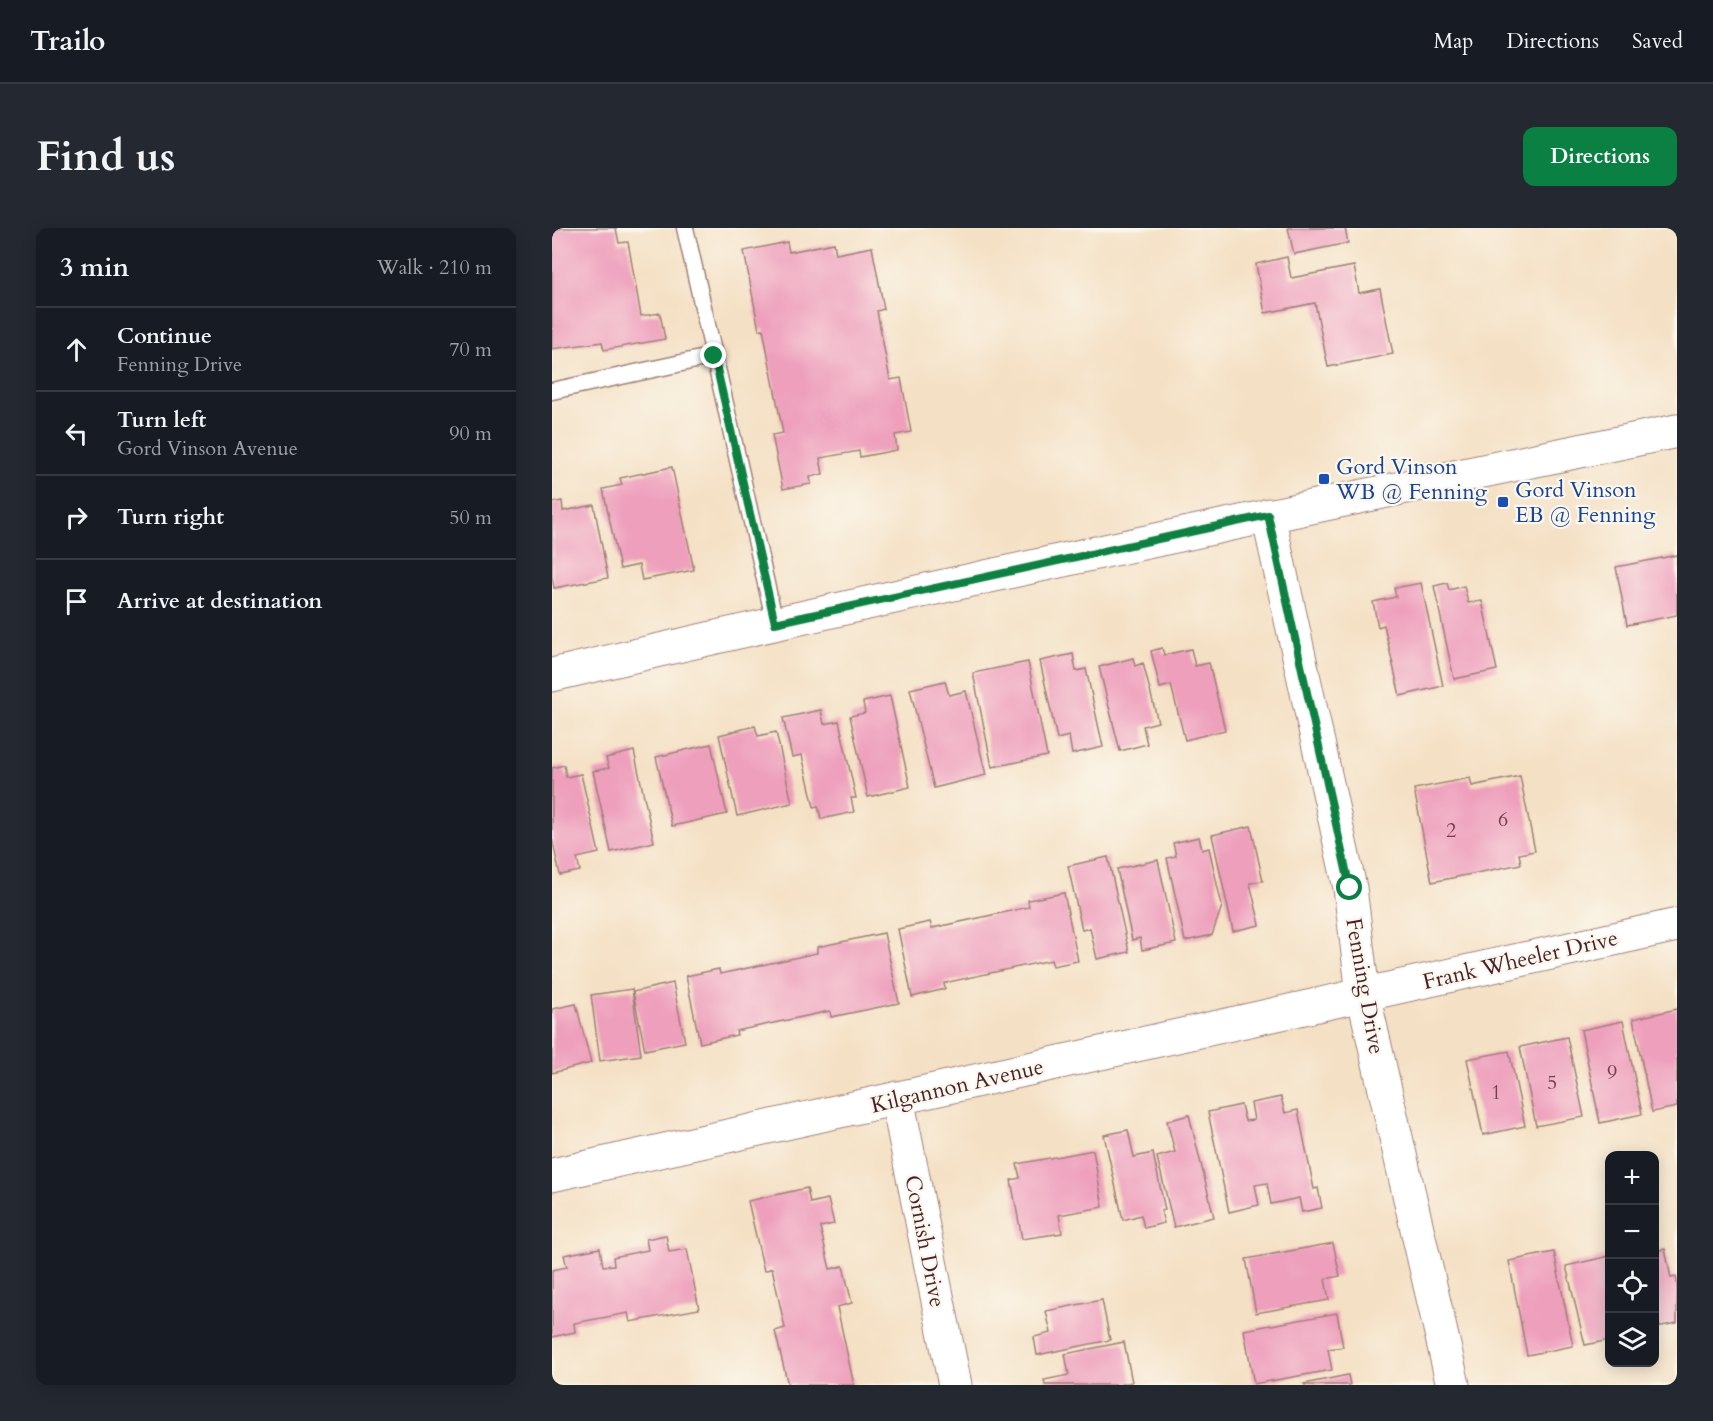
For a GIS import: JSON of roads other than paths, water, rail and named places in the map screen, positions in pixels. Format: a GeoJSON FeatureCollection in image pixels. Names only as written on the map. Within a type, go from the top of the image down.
{"type":"FeatureCollection","features":[{"type":"Feature","properties":{"kind":"street"},"geometry":{"type":"LineString","coordinates":[[552,675],[775,623],[1268,515],[1677,431]]}},
{"type":"Feature","properties":{"kind":"street","name":"Fenning Drive"},"geometry":{"type":"LineString","coordinates":[[1268,515],[1350,888],[1363,994],[1453,1385]]}},
{"type":"Feature","properties":{"kind":"street","name":"Frank Wheeler Drive"},"geometry":{"type":"LineString","coordinates":[[1363,994],[1677,925]]}},
{"type":"Feature","properties":{"kind":"street","name":"Kilgannon Avenue"},"geometry":{"type":"LineString","coordinates":[[552,1175],[1363,994]]}},
{"type":"Feature","properties":{"kind":"street","name":"Cornish Drive"},"geometry":{"type":"LineString","coordinates":[[897,1098],[955,1385]]}},
{"type":"Feature","properties":{"kind":"lane"},"geometry":{"type":"LineString","coordinates":[[685,228],[775,623]]}},
{"type":"Feature","properties":{"kind":"lane"},"geometry":{"type":"LineString","coordinates":[[552,391],[714,356]]}},
{"type":"Feature","properties":{"kind":"place","name":"Gord Vinson WB @ Fenning"},"geometry":{"type":"Point","coordinates":[1324,479]}},
{"type":"Feature","properties":{"kind":"place","name":"Gord Vinson EB @ Fenning"},"geometry":{"type":"Point","coordinates":[1503,502]}}]}
